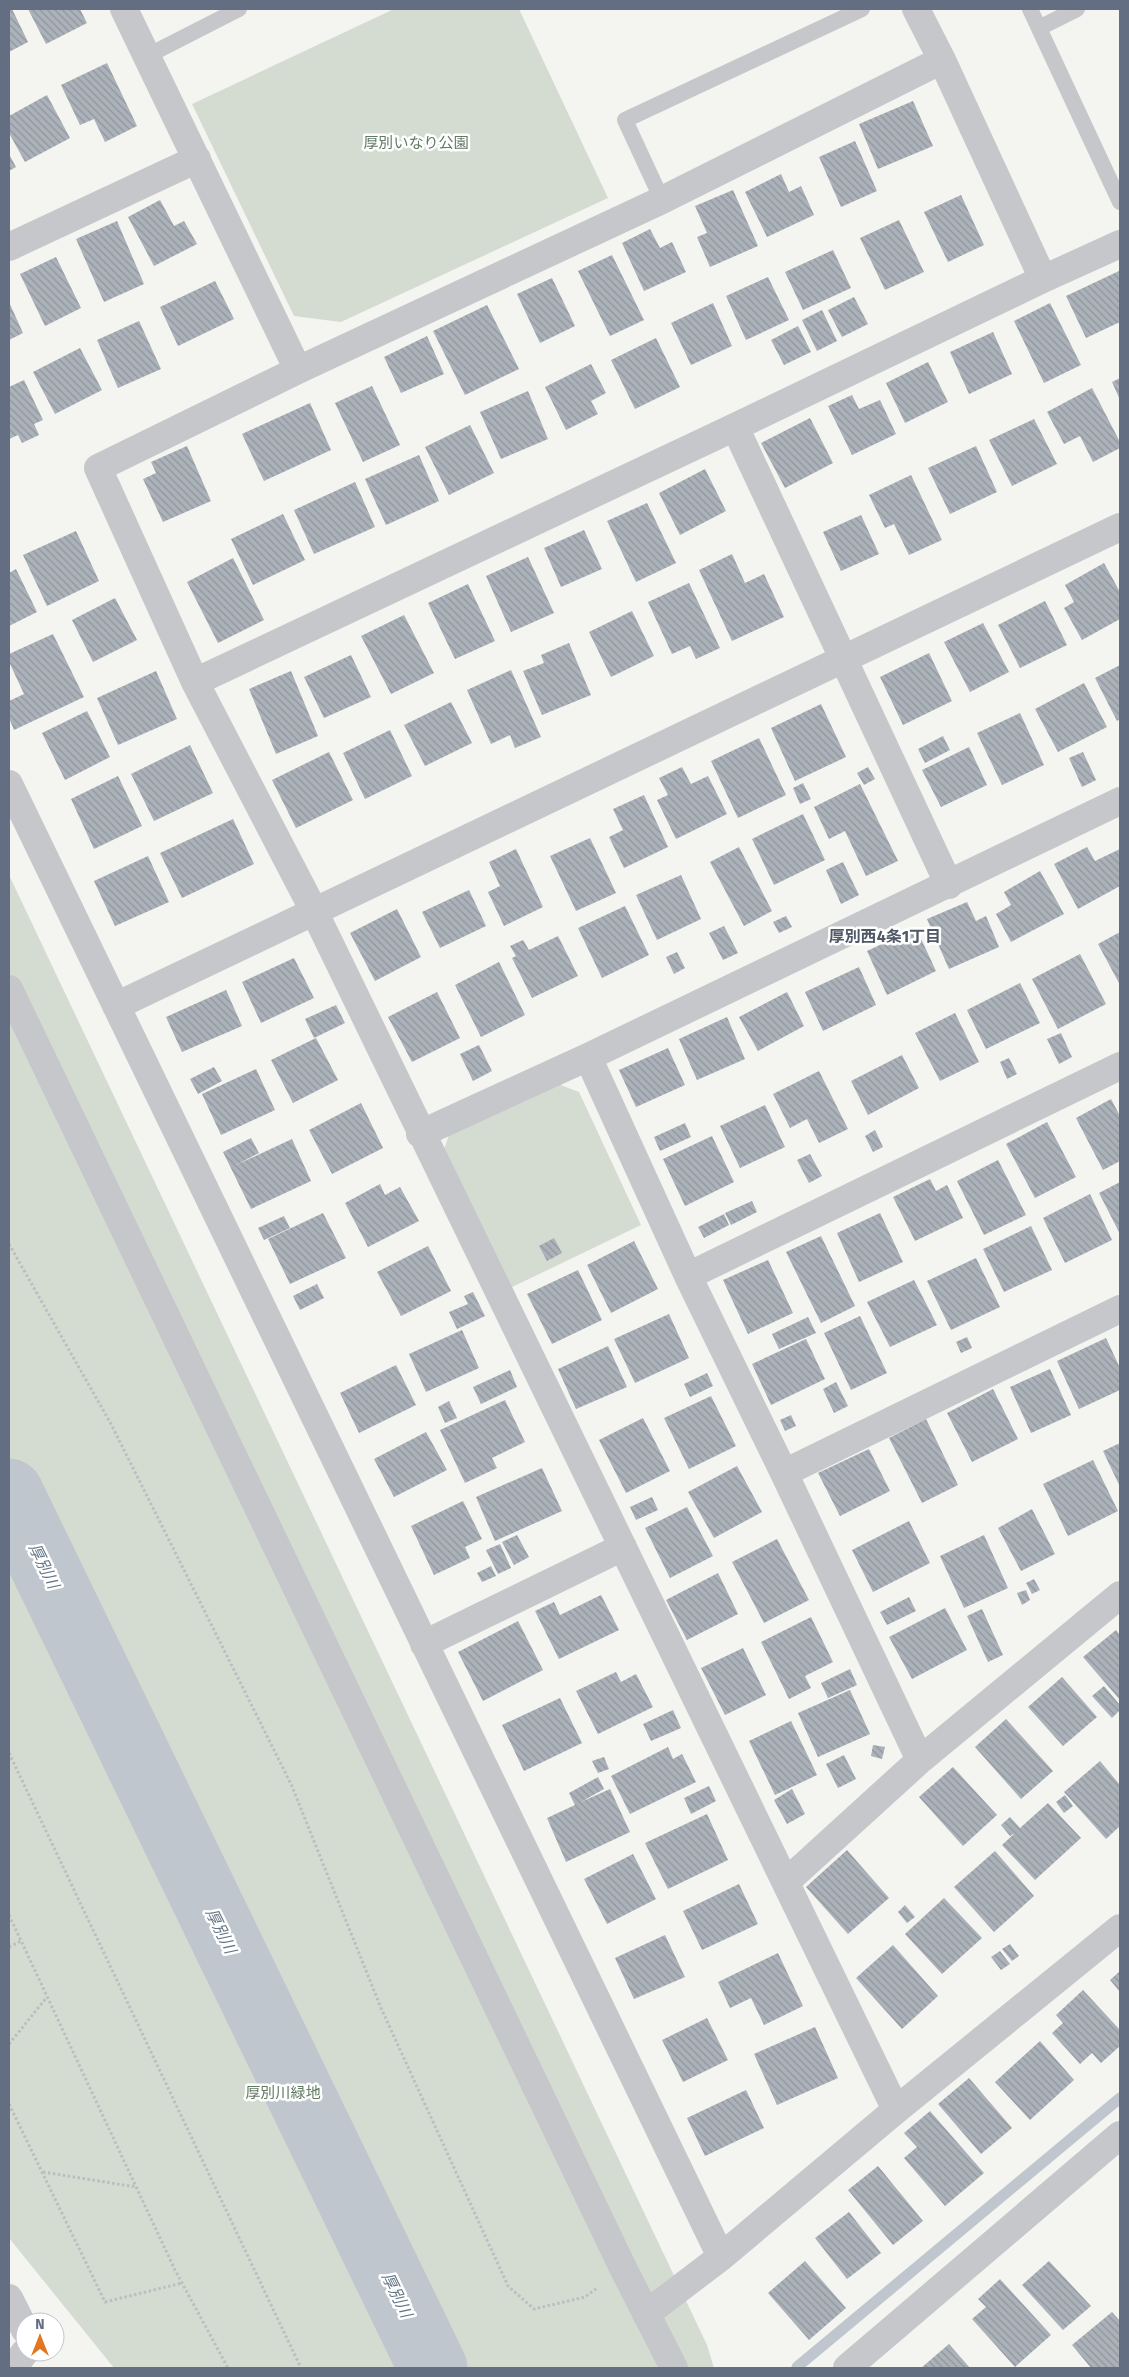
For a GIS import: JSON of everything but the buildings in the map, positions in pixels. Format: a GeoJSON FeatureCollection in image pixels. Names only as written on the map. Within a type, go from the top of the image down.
{"type":"FeatureCollection","features":[{"type":"Feature","properties":{"kind":"street"},"geometry":{"type":"LineString","coordinates":[[124,9],[298,370]]}},
{"type":"Feature","properties":{"kind":"street"},"geometry":{"type":"LineString","coordinates":[[916,9],[942,60],[1043,279]]}},
{"type":"Feature","properties":{"kind":"street"},"geometry":{"type":"LineString","coordinates":[[896,2110],[624,1547],[420,1134],[314,911],[194,682],[98,468],[298,370],[662,200],[942,60]]}},
{"type":"Feature","properties":{"kind":"street"},"geometry":{"type":"LineString","coordinates":[[9,247],[197,159]]}},
{"type":"Feature","properties":{"kind":"street"},"geometry":{"type":"LineString","coordinates":[[194,682],[1120,244]]}},
{"type":"Feature","properties":{"kind":"street"},"geometry":{"type":"LineString","coordinates":[[735,427],[949,885]]}},
{"type":"Feature","properties":{"kind":"street"},"geometry":{"type":"LineString","coordinates":[[116,1006],[1120,527]]}},
{"type":"Feature","properties":{"kind":"street"},"geometry":{"type":"LineString","coordinates":[[9,784],[721,2258]]}},
{"type":"Feature","properties":{"kind":"street"},"geometry":{"type":"LineString","coordinates":[[420,1134],[588,1057],[949,885],[1120,801]]}},
{"type":"Feature","properties":{"kind":"street"},"geometry":{"type":"LineString","coordinates":[[9,989],[623,2268],[674,2368]]}},
{"type":"Feature","properties":{"kind":"street"},"geometry":{"type":"LineString","coordinates":[[588,1057],[688,1276],[920,1760]]}},
{"type":"Feature","properties":{"kind":"street"},"geometry":{"type":"LineString","coordinates":[[688,1276],[1120,1066]]}},
{"type":"Feature","properties":{"kind":"street"},"geometry":{"type":"LineString","coordinates":[[784,1473],[1120,1308]]}},
{"type":"Feature","properties":{"kind":"street"},"geometry":{"type":"LineString","coordinates":[[424,1644],[624,1547]]}},
{"type":"Feature","properties":{"kind":"street"},"geometry":{"type":"LineString","coordinates":[[786,1882],[920,1760],[1120,1595]]}},
{"type":"Feature","properties":{"kind":"street"},"geometry":{"type":"LineString","coordinates":[[646,2314],[721,2258],[896,2110],[1120,1928]]}},
{"type":"Feature","properties":{"kind":"street"},"geometry":{"type":"LineString","coordinates":[[847,2368],[1120,2135]]}},
{"type":"Feature","properties":{"kind":"street"},"geometry":{"type":"LineString","coordinates":[[9,2298],[16,2312]]}},
{"type":"Feature","properties":{"kind":"lane"},"geometry":{"type":"LineString","coordinates":[[147,56],[239,9]]}},
{"type":"Feature","properties":{"kind":"lane"},"geometry":{"type":"LineString","coordinates":[[662,200],[625,120],[862,9]]}},
{"type":"Feature","properties":{"kind":"lane"},"geometry":{"type":"LineString","coordinates":[[1030,9],[1120,202]]}},
{"type":"Feature","properties":{"kind":"lane"},"geometry":{"type":"LineString","coordinates":[[1039,28],[1077,9]]}},
{"type":"Feature","properties":{"kind":"path"},"geometry":{"type":"LineString","coordinates":[[9,1244],[111,1424],[292,1784],[381,2008],[508,2286],[534,2309],[585,2297],[623,2268]]}},
{"type":"Feature","properties":{"kind":"path"},"geometry":{"type":"LineString","coordinates":[[9,1753],[301,2368]]}},
{"type":"Feature","properties":{"kind":"path"},"geometry":{"type":"LineString","coordinates":[[9,1915],[182,2283],[228,2368]]}},
{"type":"Feature","properties":{"kind":"path"},"geometry":{"type":"LineString","coordinates":[[9,1947],[21,1941]]}},
{"type":"Feature","properties":{"kind":"path"},"geometry":{"type":"LineString","coordinates":[[9,2044],[47,1997]]}},
{"type":"Feature","properties":{"kind":"path"},"geometry":{"type":"LineString","coordinates":[[9,2104],[106,2302],[182,2283]]}},
{"type":"Feature","properties":{"kind":"path"},"geometry":{"type":"LineString","coordinates":[[42,2172],[136,2187]]}},
{"type":"Feature","properties":{"kind":"green space","name":"厚別いなり公園"},"geometry":{"type":"Polygon","coordinates":[[[394,9],[519,9],[608,198],[341,322],[294,316],[192,104],[394,9]]]}},
{"type":"Feature","properties":{"kind":"green space","name":"厚別川緑地"},"geometry":{"type":"Polygon","coordinates":[[[9,875],[707,2345],[714,2368],[114,2368],[9,2238],[9,875]]]}},
{"type":"Feature","properties":{"kind":"green space"},"geometry":{"type":"Polygon","coordinates":[[[558,1084],[579,1092],[641,1225],[504,1291],[442,1155],[449,1135],[558,1084]]]}},
{"type":"Feature","properties":{"kind":"waterway","name":"厚別川"},"geometry":{"type":"LineString","coordinates":[[9,1493],[433,2368]]}},
{"type":"Feature","properties":{"kind":"waterway"},"geometry":{"type":"LineString","coordinates":[[797,2367],[1120,2098]]}},
{"type":"Feature","properties":{"kind":"district","name":"厚別西4条1丁目"},"geometry":{"type":"Point","coordinates":[885,936]}}]}
